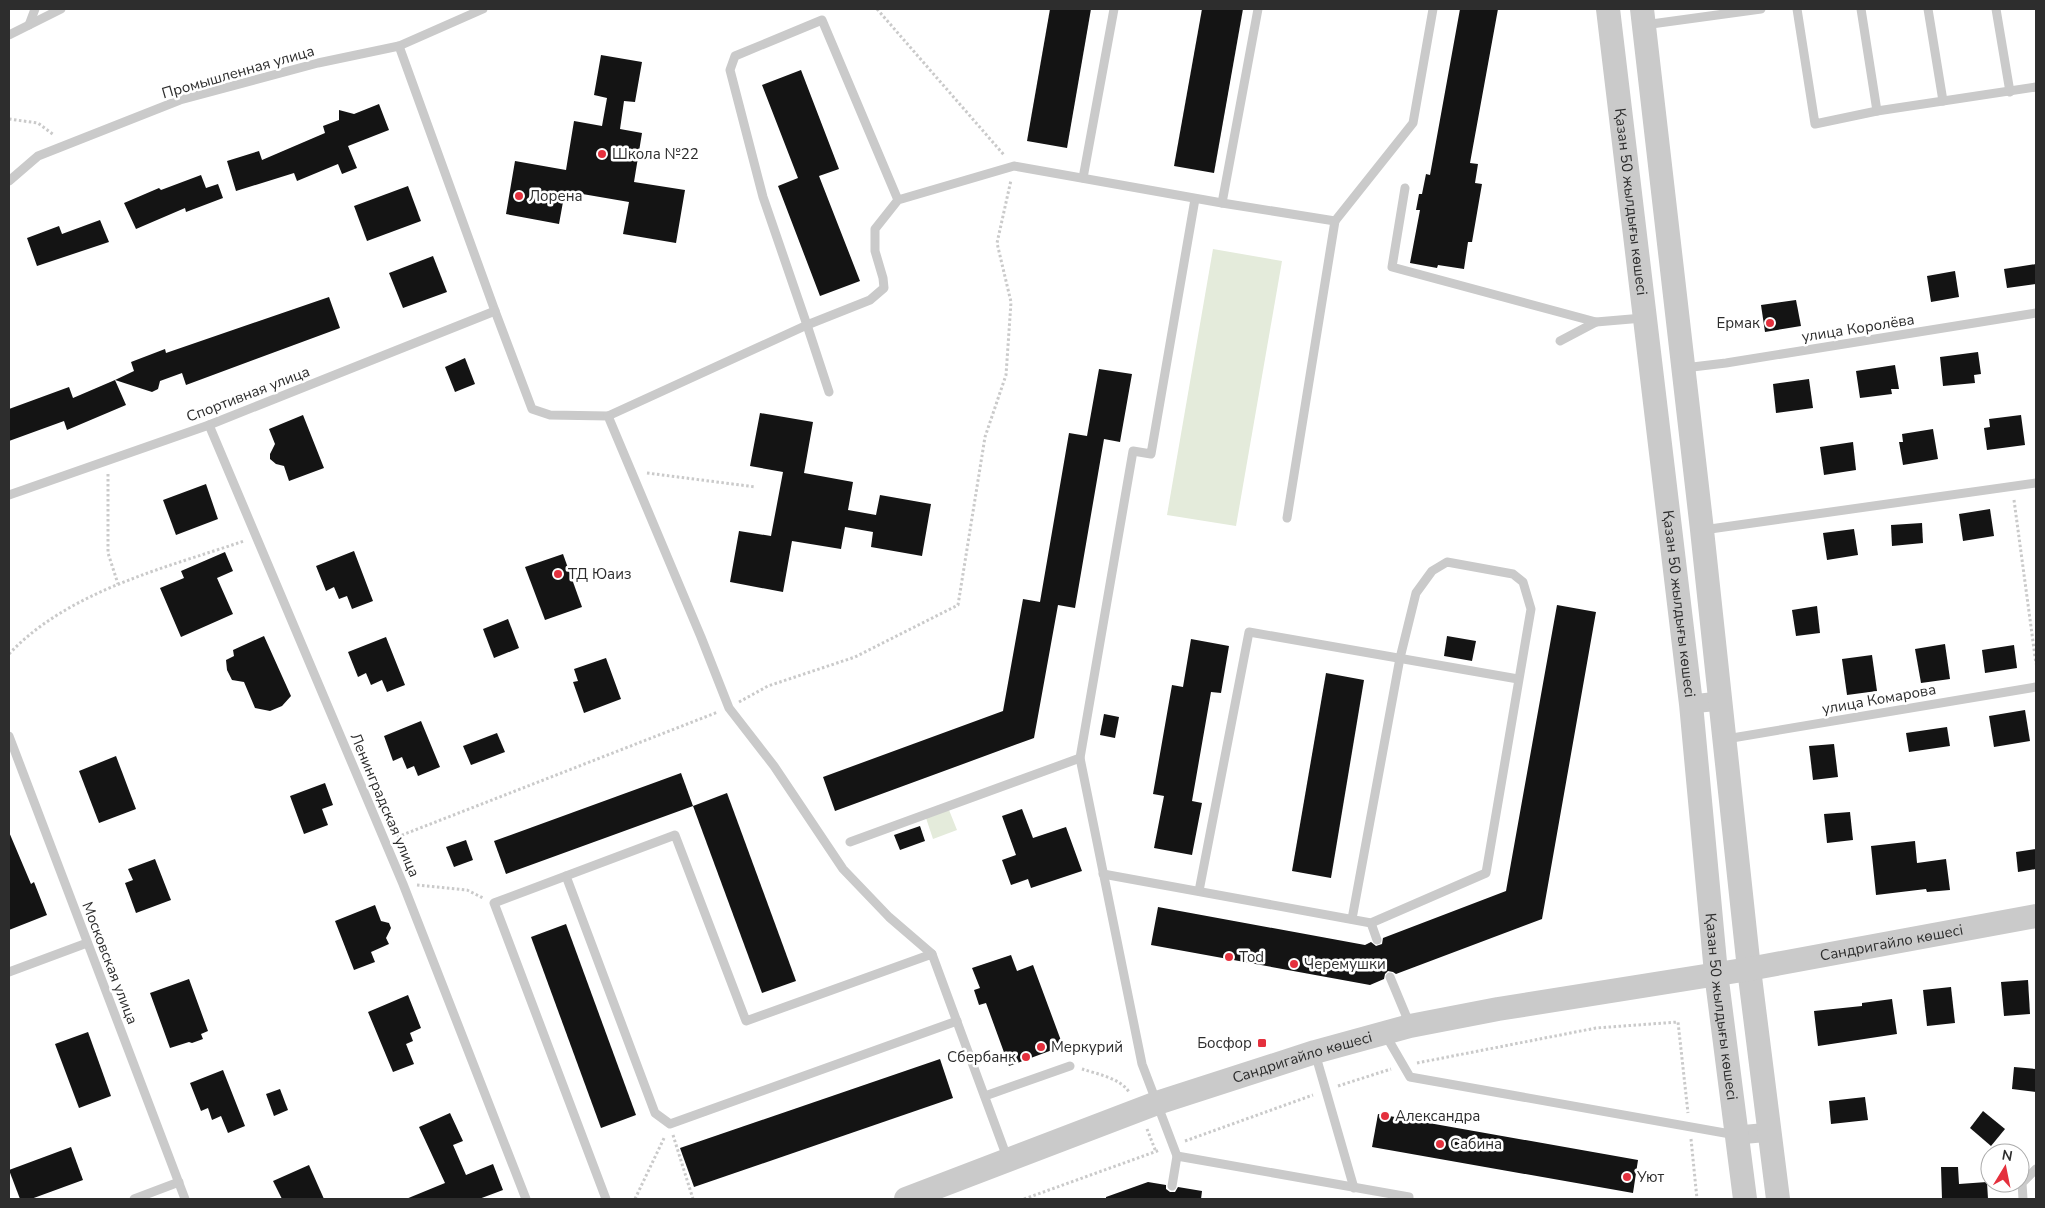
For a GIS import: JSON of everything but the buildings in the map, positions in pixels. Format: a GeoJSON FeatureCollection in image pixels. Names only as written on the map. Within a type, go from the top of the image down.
{"type":"FeatureCollection","features":[{"type":"Feature","properties":{"kind":"street","name":"Қазан 50 жылдығы көшесі"},"geometry":{"type":"LineString","coordinates":[[1608,9],[1691,704],[1716,973],[1745,1199]]}},
{"type":"Feature","properties":{"kind":"street","name":"Қазан 50 жылдығы көшесі"},"geometry":{"type":"LineString","coordinates":[[1643,17],[1720,701],[1726,739],[1749,968],[1778,1199]]}},
{"type":"Feature","properties":{"kind":"street"},"geometry":{"type":"LineString","coordinates":[[1691,704],[1720,701]]}},
{"type":"Feature","properties":{"kind":"street","name":"Сандригайло көшесі"},"geometry":{"type":"LineString","coordinates":[[910,1199],[1148,1106],[1315,1052],[1410,1026],[1498,1009],[1749,968],[2036,916]]}},
{"type":"Feature","properties":{"kind":"street"},"geometry":{"type":"LineString","coordinates":[[1738,1135],[1771,1132]]}},
{"type":"Feature","properties":{"kind":"lane"},"geometry":{"type":"LineString","coordinates":[[29,25],[35,9]]}},
{"type":"Feature","properties":{"kind":"lane"},"geometry":{"type":"LineString","coordinates":[[9,35],[61,9]]}},
{"type":"Feature","properties":{"kind":"lane","name":"Промышленная улица"},"geometry":{"type":"LineString","coordinates":[[9,181],[38,156],[180,100],[318,63],[399,46],[483,9]]}},
{"type":"Feature","properties":{"kind":"lane"},"geometry":{"type":"LineString","coordinates":[[1083,178],[1114,9]]}},
{"type":"Feature","properties":{"kind":"lane"},"geometry":{"type":"LineString","coordinates":[[1222,204],[1258,9]]}},
{"type":"Feature","properties":{"kind":"lane"},"geometry":{"type":"LineString","coordinates":[[1287,518],[1335,221],[1413,123],[1433,9]]}},
{"type":"Feature","properties":{"kind":"lane"},"geometry":{"type":"LineString","coordinates":[[1643,17],[1762,9]]}},
{"type":"Feature","properties":{"kind":"lane"},"geometry":{"type":"LineString","coordinates":[[1797,9],[1815,124],[1943,101],[2036,88]]}},
{"type":"Feature","properties":{"kind":"lane"},"geometry":{"type":"LineString","coordinates":[[1861,9],[1877,112]]}},
{"type":"Feature","properties":{"kind":"lane"},"geometry":{"type":"LineString","coordinates":[[1928,9],[1943,101]]}},
{"type":"Feature","properties":{"kind":"lane"},"geometry":{"type":"LineString","coordinates":[[1996,9],[2010,92]]}},
{"type":"Feature","properties":{"kind":"lane"},"geometry":{"type":"LineString","coordinates":[[829,392],[763,197],[730,70],[735,56],[822,20],[898,200]]}},
{"type":"Feature","properties":{"kind":"lane"},"geometry":{"type":"LineString","coordinates":[[399,46],[532,409],[550,415],[608,416],[807,324],[870,300],[884,288],[875,251],[875,229],[898,200],[1014,166],[1222,204],[1335,221]]}},
{"type":"Feature","properties":{"kind":"lane"},"geometry":{"type":"LineString","coordinates":[[1405,188],[1392,267],[1596,322],[1644,318]]}},
{"type":"Feature","properties":{"kind":"lane"},"geometry":{"type":"LineString","coordinates":[[1172,1186],[1177,1156],[1173,1146],[1148,1106],[1142,1064],[1080,758],[1133,451],[1151,454],[1195,199]]}},
{"type":"Feature","properties":{"kind":"lane","name":"Спортивная улица"},"geometry":{"type":"LineString","coordinates":[[9,495],[210,425],[495,311]]}},
{"type":"Feature","properties":{"kind":"lane","name":"улица Королёва"},"geometry":{"type":"LineString","coordinates":[[1684,368],[1736,362],[2036,313]]}},
{"type":"Feature","properties":{"kind":"lane"},"geometry":{"type":"LineString","coordinates":[[1560,341],[1596,322]]}},
{"type":"Feature","properties":{"kind":"lane"},"geometry":{"type":"LineString","coordinates":[[608,416],[729,708],[774,766],[843,869],[889,917],[932,954],[1008,1160]]}},
{"type":"Feature","properties":{"kind":"lane","name":"Ленинградская улица"},"geometry":{"type":"LineString","coordinates":[[210,425],[404,884],[526,1199]]}},
{"type":"Feature","properties":{"kind":"lane"},"geometry":{"type":"LineString","coordinates":[[1702,530],[2036,483]]}},
{"type":"Feature","properties":{"kind":"lane"},"geometry":{"type":"LineString","coordinates":[[1103,874],[1199,891],[1352,920],[1371,923],[1486,873],[1531,609],[1523,582],[1514,574],[1447,562],[1432,571],[1416,593],[1400,658],[1352,920]]}},
{"type":"Feature","properties":{"kind":"lane"},"geometry":{"type":"LineString","coordinates":[[1199,891],[1250,632],[1518,679]]}},
{"type":"Feature","properties":{"kind":"lane","name":"улица Комарова"},"geometry":{"type":"LineString","coordinates":[[1726,739],[2036,687]]}},
{"type":"Feature","properties":{"kind":"lane","name":"Московская улица"},"geometry":{"type":"LineString","coordinates":[[9,736],[185,1199]]}},
{"type":"Feature","properties":{"kind":"lane"},"geometry":{"type":"LineString","coordinates":[[850,842],[1080,758]]}},
{"type":"Feature","properties":{"kind":"lane"},"geometry":{"type":"LineString","coordinates":[[606,1199],[494,903],[676,835],[746,1021],[932,954]]}},
{"type":"Feature","properties":{"kind":"lane"},"geometry":{"type":"LineString","coordinates":[[566,876],[655,1113],[670,1124],[957,1021]]}},
{"type":"Feature","properties":{"kind":"lane"},"geometry":{"type":"LineString","coordinates":[[1371,923],[1377,940]]}},
{"type":"Feature","properties":{"kind":"lane"},"geometry":{"type":"LineString","coordinates":[[9,972],[87,943]]}},
{"type":"Feature","properties":{"kind":"lane"},"geometry":{"type":"LineString","coordinates":[[1390,977],[1410,1026]]}},
{"type":"Feature","properties":{"kind":"lane"},"geometry":{"type":"LineString","coordinates":[[1385,1034],[1410,1077],[1738,1135]]}},
{"type":"Feature","properties":{"kind":"lane"},"geometry":{"type":"LineString","coordinates":[[1315,1052],[1354,1188]]}},
{"type":"Feature","properties":{"kind":"lane"},"geometry":{"type":"LineString","coordinates":[[985,1096],[1070,1066]]}},
{"type":"Feature","properties":{"kind":"lane"},"geometry":{"type":"LineString","coordinates":[[1177,1156],[1409,1197],[1409,1199]]}},
{"type":"Feature","properties":{"kind":"lane"},"geometry":{"type":"LineString","coordinates":[[2023,1199],[2022,1183],[2036,1169]]}},
{"type":"Feature","properties":{"kind":"lane"},"geometry":{"type":"LineString","coordinates":[[134,1199],[179,1182]]}},
{"type":"Feature","properties":{"kind":"path"},"geometry":{"type":"LineString","coordinates":[[386,842],[729,708],[768,686],[855,657],[958,605],[985,437],[1006,375],[1011,302],[997,243],[1014,166],[876,9]]}},
{"type":"Feature","properties":{"kind":"path"},"geometry":{"type":"LineString","coordinates":[[9,119],[38,123],[66,145]]}},
{"type":"Feature","properties":{"kind":"path"},"geometry":{"type":"LineString","coordinates":[[108,461],[108,553],[118,584]]}},
{"type":"Feature","properties":{"kind":"path"},"geometry":{"type":"LineString","coordinates":[[632,471],[756,487]]}},
{"type":"Feature","properties":{"kind":"path"},"geometry":{"type":"LineString","coordinates":[[2012,487],[2036,664]]}},
{"type":"Feature","properties":{"kind":"path"},"geometry":{"type":"LineString","coordinates":[[9,654],[20,642],[54,616],[118,584],[257,537]]}},
{"type":"Feature","properties":{"kind":"path"},"geometry":{"type":"LineString","coordinates":[[404,884],[467,890],[494,903]]}},
{"type":"Feature","properties":{"kind":"path"},"geometry":{"type":"LineString","coordinates":[[1024,1199],[1371,1075],[1404,1066],[1596,1028],[1678,1022]]}},
{"type":"Feature","properties":{"kind":"path"},"geometry":{"type":"LineString","coordinates":[[1070,1066],[1110,1077],[1148,1106]]}},
{"type":"Feature","properties":{"kind":"path"},"geometry":{"type":"LineString","coordinates":[[635,1199],[670,1124]]}},
{"type":"Feature","properties":{"kind":"path"},"geometry":{"type":"LineString","coordinates":[[670,1124],[693,1199]]}},
{"type":"Feature","properties":{"kind":"green space"},"geometry":{"type":"Polygon","coordinates":[[[1213,249],[1282,261],[1236,526],[1167,515],[1213,249]]]}},
{"type":"Feature","properties":{"kind":"green space"},"geometry":{"type":"Polygon","coordinates":[[[949,810],[957,830],[933,839],[926,818],[949,810]]]}},
{"type":"Feature","properties":{"kind":"place","name":"Школа №22"},"geometry":{"type":"Point","coordinates":[602,154]}},
{"type":"Feature","properties":{"kind":"place","name":"Лорена"},"geometry":{"type":"Point","coordinates":[519,196]}},
{"type":"Feature","properties":{"kind":"place","name":"Ермак"},"geometry":{"type":"Point","coordinates":[1770,323]}},
{"type":"Feature","properties":{"kind":"place","name":"ТД Юаиз"},"geometry":{"type":"Point","coordinates":[558,574]}},
{"type":"Feature","properties":{"kind":"place","name":"Tod"},"geometry":{"type":"Point","coordinates":[1229,957]}},
{"type":"Feature","properties":{"kind":"place","name":"Черемушки"},"geometry":{"type":"Point","coordinates":[1294,964]}},
{"type":"Feature","properties":{"kind":"place","name":"Босфор"},"geometry":{"type":"Point","coordinates":[1262,1043]}},
{"type":"Feature","properties":{"kind":"place","name":"Меркурий"},"geometry":{"type":"Point","coordinates":[1041,1047]}},
{"type":"Feature","properties":{"kind":"place","name":"Сбербанк"},"geometry":{"type":"Point","coordinates":[1026,1057]}},
{"type":"Feature","properties":{"kind":"place","name":"Александра"},"geometry":{"type":"Point","coordinates":[1385,1116]}},
{"type":"Feature","properties":{"kind":"place","name":"Сабина"},"geometry":{"type":"Point","coordinates":[1440,1144]}},
{"type":"Feature","properties":{"kind":"place","name":"Уют"},"geometry":{"type":"Point","coordinates":[1627,1177]}}]}
